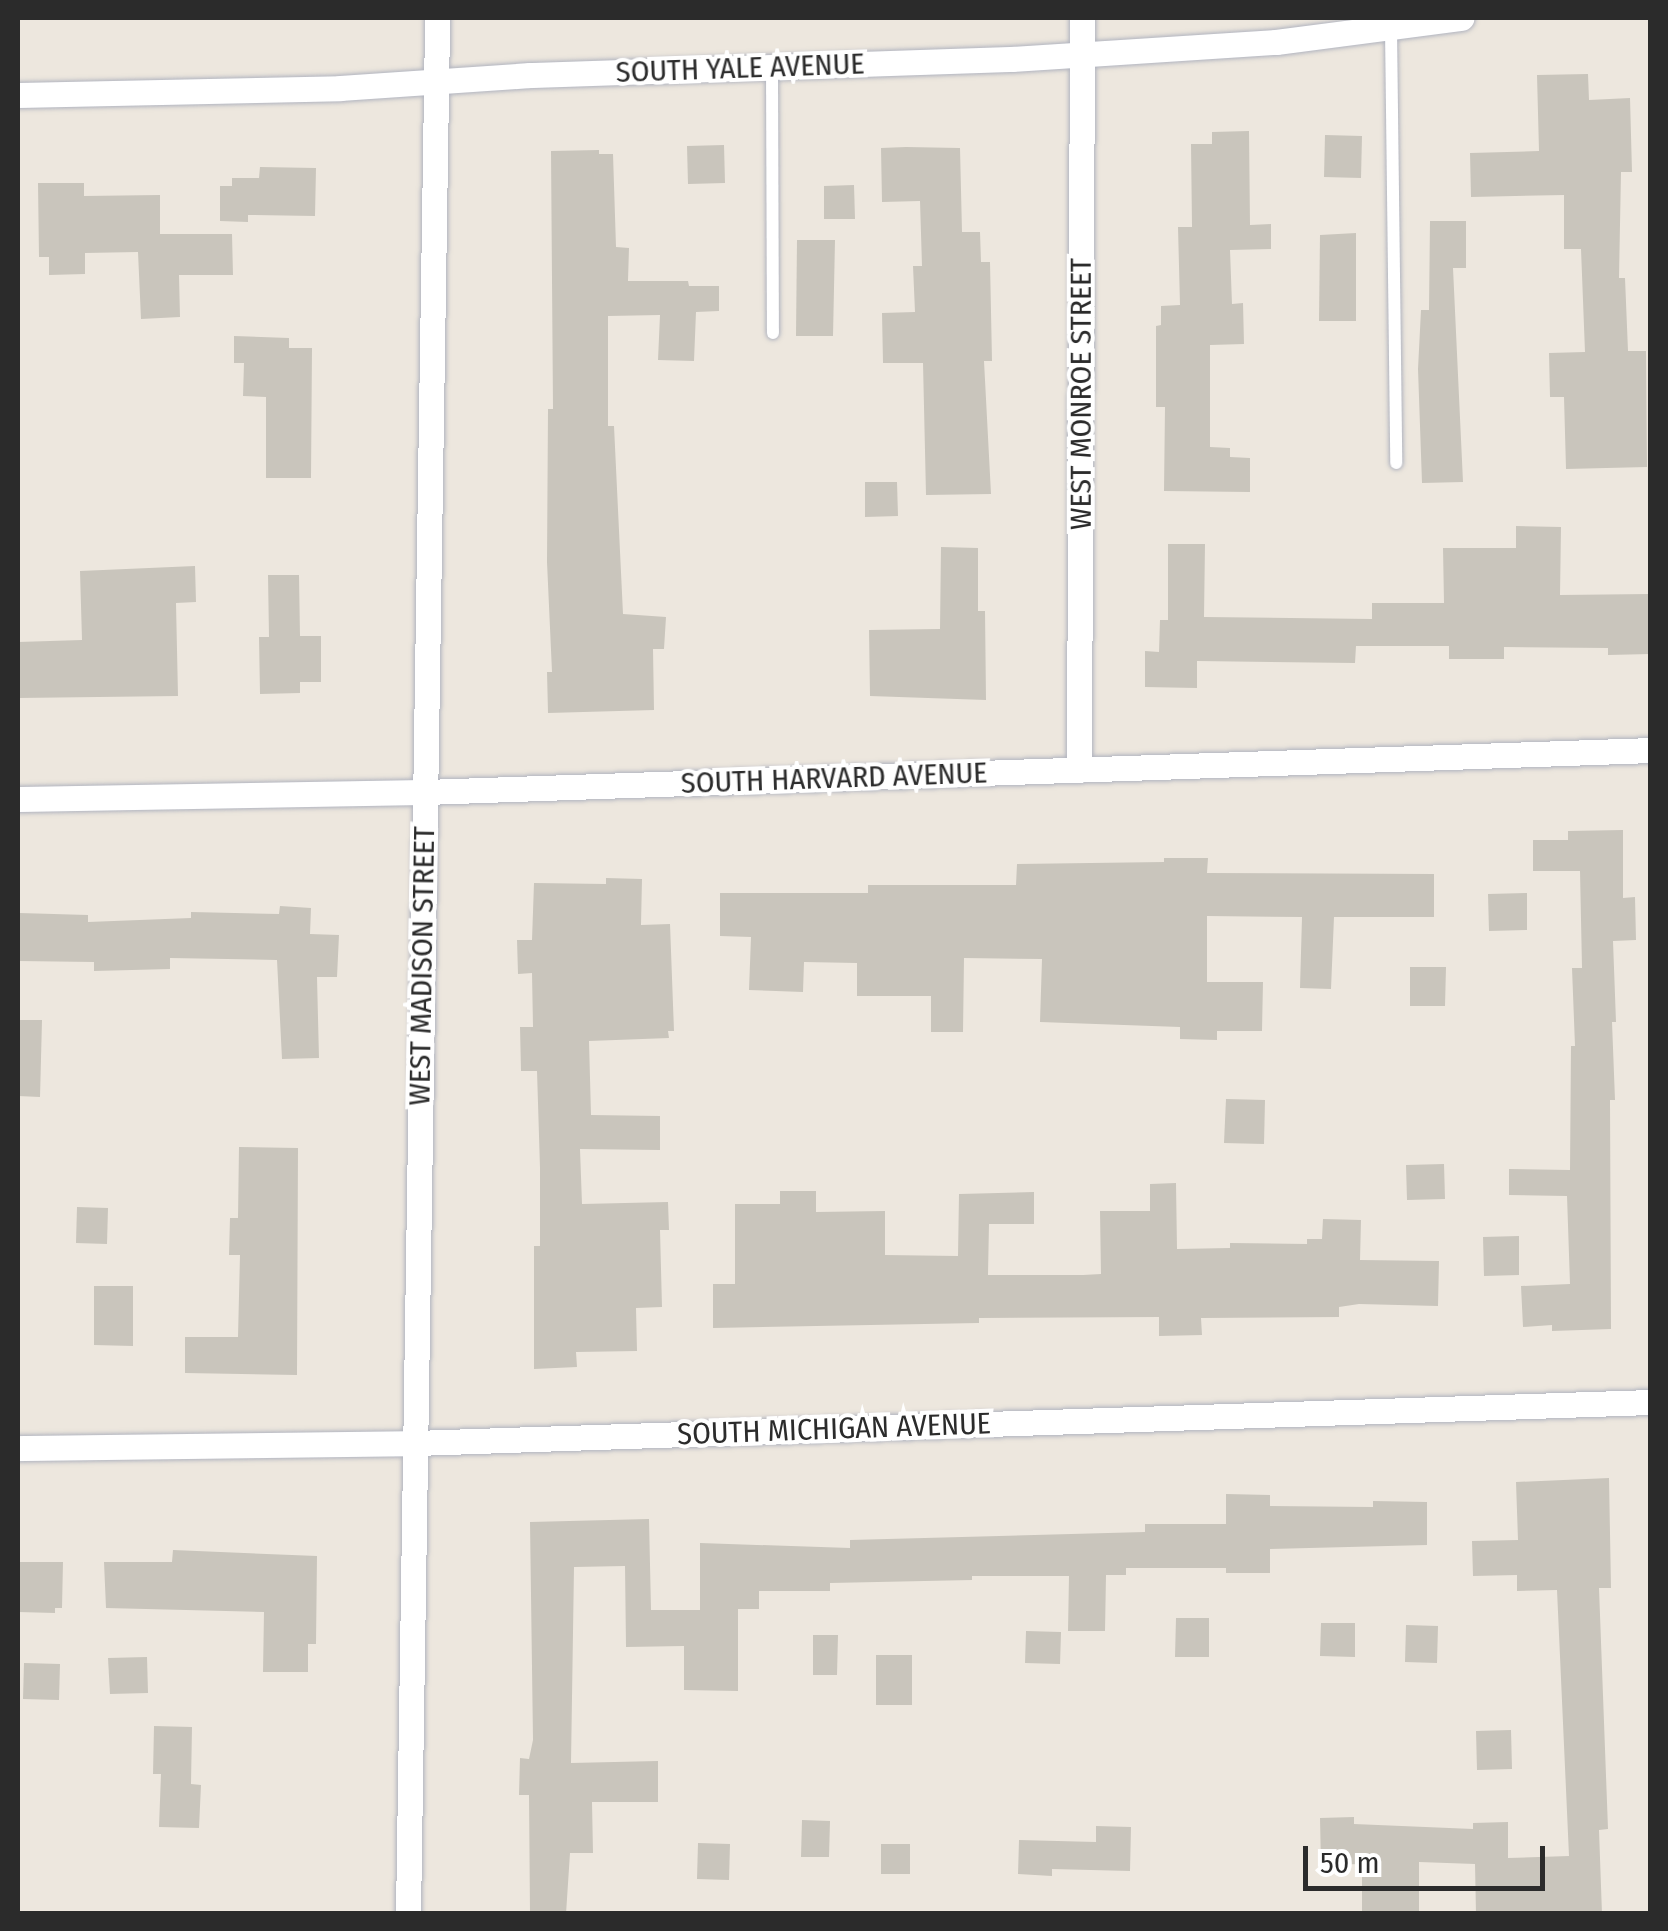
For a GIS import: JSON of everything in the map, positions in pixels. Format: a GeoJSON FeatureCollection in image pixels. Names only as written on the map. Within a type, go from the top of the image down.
{"type":"FeatureCollection","features":[{"type":"Feature","properties":{"kind":"street","name":"WEST MADISON STREET"},"geometry":{"type":"LineString","coordinates":[[408,1914],[437,18]]}},
{"type":"Feature","properties":{"kind":"street","name":"WEST MONROE STREET"},"geometry":{"type":"LineString","coordinates":[[1079,770],[1082,18]]}},
{"type":"Feature","properties":{"kind":"street","name":"SOUTH YALE AVENUE"},"geometry":{"type":"LineString","coordinates":[[18,95],[340,88],[1082,55],[1391,30],[1460,18]]}},
{"type":"Feature","properties":{"kind":"street","name":"SOUTH HARVARD AVENUE"},"geometry":{"type":"LineString","coordinates":[[18,799],[425,792],[1650,750]]}},
{"type":"Feature","properties":{"kind":"street","name":"SOUTH MICHIGAN AVENUE"},"geometry":{"type":"LineString","coordinates":[[18,1448],[415,1443],[1650,1402]]}},
{"type":"Feature","properties":{"kind":"lane"},"geometry":{"type":"LineString","coordinates":[[1391,30],[1396,462]]}},
{"type":"Feature","properties":{"kind":"lane"},"geometry":{"type":"LineString","coordinates":[[772,67],[773,333]]}},
{"type":"Feature","properties":{"kind":"building"},"geometry":{"type":"Polygon","coordinates":[[[1588,74],[1589,100],[1630,98],[1632,172],[1621,172],[1619,278],[1625,278],[1628,351],[1646,351],[1647,467],[1566,469],[1564,397],[1550,397],[1549,353],[1585,352],[1581,249],[1564,249],[1564,195],[1471,197],[1470,153],[1539,151],[1537,75],[1588,74]]]}},
{"type":"Feature","properties":{"kind":"building"},"geometry":{"type":"Polygon","coordinates":[[[1249,131],[1250,225],[1271,224],[1271,249],[1230,250],[1232,304],[1243,303],[1244,344],[1210,345],[1210,447],[1230,448],[1230,457],[1250,458],[1250,492],[1164,491],[1165,407],[1156,407],[1156,326],[1161,325],[1161,306],[1180,305],[1178,227],[1192,227],[1191,144],[1212,144],[1212,132],[1249,131]]]}},
{"type":"Feature","properties":{"kind":"building"},"geometry":{"type":"Polygon","coordinates":[[[1325,135],[1362,136],[1361,178],[1324,177],[1325,135]]]}},
{"type":"Feature","properties":{"kind":"building"},"geometry":{"type":"Polygon","coordinates":[[[724,145],[725,183],[688,184],[687,146],[724,145]]]}},
{"type":"Feature","properties":{"kind":"building"},"geometry":{"type":"Polygon","coordinates":[[[881,148],[960,148],[962,232],[980,232],[981,262],[990,262],[992,361],[984,361],[991,494],[926,495],[923,363],[883,363],[882,313],[915,312],[913,266],[922,266],[920,201],[882,202],[881,148]]]}},
{"type":"Feature","properties":{"kind":"building"},"geometry":{"type":"Polygon","coordinates":[[[599,150],[599,154],[613,154],[616,247],[629,248],[628,281],[688,281],[689,286],[719,286],[719,311],[696,312],[694,361],[658,360],[660,315],[608,316],[608,426],[614,426],[623,614],[666,617],[664,649],[653,649],[654,710],[548,713],[547,672],[552,672],[547,562],[548,409],[553,409],[551,151],[599,150]]]}},
{"type":"Feature","properties":{"kind":"building"},"geometry":{"type":"Polygon","coordinates":[[[260,167],[316,168],[315,216],[248,215],[248,222],[220,221],[220,186],[232,186],[232,178],[259,178],[260,167]]]}},
{"type":"Feature","properties":{"kind":"building"},"geometry":{"type":"Polygon","coordinates":[[[38,183],[84,183],[84,196],[160,195],[160,234],[232,234],[233,275],[179,275],[180,317],[141,319],[138,252],[85,253],[85,274],[49,275],[49,257],[39,257],[38,183]]]}},
{"type":"Feature","properties":{"kind":"building"},"geometry":{"type":"Polygon","coordinates":[[[854,185],[855,219],[824,219],[824,186],[854,185]]]}},
{"type":"Feature","properties":{"kind":"building"},"geometry":{"type":"Polygon","coordinates":[[[1430,221],[1466,221],[1466,268],[1453,268],[1463,482],[1422,483],[1418,369],[1421,310],[1429,310],[1430,221]]]}},
{"type":"Feature","properties":{"kind":"building"},"geometry":{"type":"Polygon","coordinates":[[[1356,233],[1356,321],[1319,321],[1320,235],[1356,233]]]}},
{"type":"Feature","properties":{"kind":"building"},"geometry":{"type":"Polygon","coordinates":[[[797,240],[835,240],[833,336],[796,336],[797,240]]]}},
{"type":"Feature","properties":{"kind":"building"},"geometry":{"type":"Polygon","coordinates":[[[234,336],[289,338],[289,348],[312,348],[311,478],[266,478],[266,397],[243,396],[244,363],[234,363],[234,336]]]}},
{"type":"Feature","properties":{"kind":"building"},"geometry":{"type":"Polygon","coordinates":[[[865,482],[897,482],[898,516],[865,517],[865,482]]]}},
{"type":"Feature","properties":{"kind":"building"},"geometry":{"type":"Polygon","coordinates":[[[1516,526],[1561,527],[1560,595],[1650,594],[1650,654],[1608,655],[1608,648],[1504,647],[1504,659],[1449,659],[1449,646],[1356,646],[1355,663],[1197,661],[1197,688],[1145,687],[1145,651],[1159,652],[1160,620],[1168,620],[1168,544],[1205,544],[1204,617],[1372,619],[1372,603],[1444,603],[1443,548],[1516,548],[1516,526]]]}},
{"type":"Feature","properties":{"kind":"building"},"geometry":{"type":"Polygon","coordinates":[[[941,547],[978,548],[978,611],[985,611],[986,700],[870,696],[869,630],[940,629],[941,547]]]}},
{"type":"Feature","properties":{"kind":"building"},"geometry":{"type":"Polygon","coordinates":[[[195,566],[196,602],[176,603],[178,696],[18,698],[18,642],[82,640],[80,571],[195,566]]]}},
{"type":"Feature","properties":{"kind":"building"},"geometry":{"type":"Polygon","coordinates":[[[268,575],[299,575],[300,636],[321,636],[321,682],[300,682],[300,693],[260,694],[259,637],[269,637],[268,575]]]}},
{"type":"Feature","properties":{"kind":"building"},"geometry":{"type":"Polygon","coordinates":[[[1623,830],[1623,898],[1635,897],[1636,940],[1613,941],[1616,1022],[1612,1022],[1615,1100],[1610,1100],[1611,1329],[1552,1331],[1552,1325],[1523,1327],[1521,1286],[1570,1284],[1567,1196],[1509,1195],[1509,1169],[1570,1170],[1571,1046],[1575,1046],[1572,968],[1582,968],[1580,871],[1533,871],[1533,840],[1568,840],[1568,831],[1623,830]]]}},
{"type":"Feature","properties":{"kind":"building"},"geometry":{"type":"Polygon","coordinates":[[[1164,858],[1208,858],[1207,873],[1434,874],[1434,917],[1334,917],[1331,989],[1300,988],[1302,917],[1207,916],[1207,982],[1263,982],[1262,1031],[1217,1031],[1217,1040],[1180,1039],[1180,1027],[1040,1022],[1042,959],[964,958],[963,1032],[931,1032],[931,996],[857,996],[857,963],[804,962],[803,992],[749,990],[751,937],[720,936],[720,893],[868,893],[868,885],[1016,885],[1017,864],[1164,862],[1164,858]]]}},
{"type":"Feature","properties":{"kind":"building"},"geometry":{"type":"Polygon","coordinates":[[[606,878],[642,879],[641,925],[670,924],[674,1031],[668,1031],[669,1038],[589,1041],[591,1115],[660,1116],[660,1150],[580,1149],[582,1204],[668,1202],[669,1230],[660,1230],[662,1307],[636,1308],[637,1351],[576,1352],[577,1367],[534,1369],[534,1246],[540,1246],[537,1071],[521,1071],[520,1027],[533,1027],[532,973],[518,974],[517,940],[532,940],[534,883],[606,884],[606,878]]]}},
{"type":"Feature","properties":{"kind":"building"},"geometry":{"type":"Polygon","coordinates":[[[1527,893],[1527,930],[1489,931],[1488,894],[1527,893]]]}},
{"type":"Feature","properties":{"kind":"building"},"geometry":{"type":"Polygon","coordinates":[[[280,906],[311,908],[310,934],[339,935],[337,977],[317,977],[319,1058],[282,1059],[277,960],[170,958],[170,969],[94,971],[94,962],[18,961],[19,913],[88,915],[88,922],[191,918],[191,912],[279,914],[280,906]]]}},
{"type":"Feature","properties":{"kind":"building"},"geometry":{"type":"Polygon","coordinates":[[[1410,967],[1446,967],[1445,1006],[1410,1006],[1410,967]]]}},
{"type":"Feature","properties":{"kind":"building"},"geometry":{"type":"Polygon","coordinates":[[[18,1020],[42,1020],[40,1097],[18,1096],[18,1020]]]}},
{"type":"Feature","properties":{"kind":"building"},"geometry":{"type":"Polygon","coordinates":[[[1226,1099],[1265,1100],[1264,1144],[1224,1143],[1226,1099]]]}},
{"type":"Feature","properties":{"kind":"building"},"geometry":{"type":"Polygon","coordinates":[[[239,1147],[298,1148],[297,1375],[185,1373],[185,1337],[238,1337],[240,1255],[229,1255],[230,1218],[238,1218],[239,1147]]]}},
{"type":"Feature","properties":{"kind":"building"},"geometry":{"type":"Polygon","coordinates":[[[1444,1164],[1445,1199],[1407,1200],[1406,1165],[1444,1164]]]}},
{"type":"Feature","properties":{"kind":"building"},"geometry":{"type":"Polygon","coordinates":[[[1176,1183],[1177,1249],[1230,1248],[1230,1243],[1307,1244],[1307,1239],[1322,1239],[1323,1219],[1361,1220],[1360,1260],[1439,1261],[1438,1306],[1359,1304],[1339,1307],[1339,1317],[1201,1318],[1202,1335],[1159,1336],[1159,1317],[979,1318],[979,1323],[713,1328],[713,1284],[735,1284],[735,1204],[780,1204],[780,1191],[816,1191],[816,1212],[885,1211],[885,1255],[958,1256],[959,1194],[1034,1192],[1034,1224],[989,1224],[988,1275],[1083,1275],[1101,1274],[1100,1211],[1150,1211],[1150,1184],[1176,1183]]]}},
{"type":"Feature","properties":{"kind":"building"},"geometry":{"type":"Polygon","coordinates":[[[77,1207],[108,1208],[107,1244],[76,1243],[77,1207]]]}},
{"type":"Feature","properties":{"kind":"building"},"geometry":{"type":"Polygon","coordinates":[[[1519,1236],[1519,1275],[1484,1276],[1483,1237],[1519,1236]]]}},
{"type":"Feature","properties":{"kind":"building"},"geometry":{"type":"Polygon","coordinates":[[[94,1286],[133,1286],[133,1346],[94,1345],[94,1286]]]}},
{"type":"Feature","properties":{"kind":"building"},"geometry":{"type":"Polygon","coordinates":[[[1609,1478],[1611,1588],[1599,1588],[1608,1829],[1599,1830],[1602,1914],[1476,1914],[1475,1864],[1419,1862],[1419,1914],[1362,1914],[1362,1864],[1321,1865],[1320,1818],[1354,1817],[1354,1824],[1473,1829],[1473,1823],[1508,1822],[1508,1858],[1569,1856],[1557,1590],[1517,1591],[1517,1575],[1473,1576],[1472,1541],[1518,1540],[1516,1482],[1609,1478]]]}},
{"type":"Feature","properties":{"kind":"building"},"geometry":{"type":"Polygon","coordinates":[[[1226,1494],[1270,1495],[1270,1506],[1373,1507],[1373,1501],[1427,1502],[1427,1545],[1270,1549],[1270,1573],[1226,1573],[1226,1568],[1126,1568],[1126,1575],[1106,1575],[1105,1631],[1068,1631],[1069,1576],[972,1576],[972,1580],[830,1583],[830,1591],[759,1591],[759,1609],[738,1609],[738,1691],[684,1690],[684,1646],[626,1647],[625,1566],[574,1567],[571,1763],[658,1761],[658,1802],[592,1802],[593,1853],[570,1853],[566,1914],[530,1914],[529,1795],[519,1795],[520,1758],[529,1759],[533,1740],[530,1522],[649,1519],[651,1610],[700,1610],[700,1543],[850,1548],[850,1540],[1145,1532],[1145,1524],[1226,1524],[1226,1494]]]}},
{"type":"Feature","properties":{"kind":"building"},"geometry":{"type":"Polygon","coordinates":[[[173,1550],[317,1556],[316,1644],[308,1644],[308,1672],[263,1672],[264,1612],[106,1608],[104,1562],[172,1562],[173,1550]]]}},
{"type":"Feature","properties":{"kind":"building"},"geometry":{"type":"Polygon","coordinates":[[[18,1562],[63,1562],[62,1608],[55,1608],[55,1613],[18,1612],[18,1562]]]}},
{"type":"Feature","properties":{"kind":"building"},"geometry":{"type":"Polygon","coordinates":[[[1176,1618],[1209,1618],[1209,1657],[1175,1657],[1176,1618]]]}},
{"type":"Feature","properties":{"kind":"building"},"geometry":{"type":"Polygon","coordinates":[[[1321,1623],[1355,1623],[1355,1657],[1320,1656],[1321,1623]]]}},
{"type":"Feature","properties":{"kind":"building"},"geometry":{"type":"Polygon","coordinates":[[[1406,1625],[1438,1626],[1437,1663],[1405,1662],[1406,1625]]]}},
{"type":"Feature","properties":{"kind":"building"},"geometry":{"type":"Polygon","coordinates":[[[1026,1631],[1061,1632],[1060,1664],[1025,1663],[1026,1631]]]}},
{"type":"Feature","properties":{"kind":"building"},"geometry":{"type":"Polygon","coordinates":[[[813,1635],[838,1635],[837,1675],[813,1675],[813,1635]]]}},
{"type":"Feature","properties":{"kind":"building"},"geometry":{"type":"Polygon","coordinates":[[[876,1655],[912,1655],[912,1705],[876,1705],[876,1655]]]}},
{"type":"Feature","properties":{"kind":"building"},"geometry":{"type":"Polygon","coordinates":[[[147,1657],[148,1693],[110,1694],[108,1658],[147,1657]]]}},
{"type":"Feature","properties":{"kind":"building"},"geometry":{"type":"Polygon","coordinates":[[[24,1663],[60,1664],[59,1700],[23,1699],[24,1663]]]}},
{"type":"Feature","properties":{"kind":"building"},"geometry":{"type":"Polygon","coordinates":[[[154,1726],[192,1727],[191,1784],[201,1785],[199,1828],[159,1827],[161,1774],[153,1774],[154,1726]]]}},
{"type":"Feature","properties":{"kind":"building"},"geometry":{"type":"Polygon","coordinates":[[[1511,1730],[1512,1769],[1477,1770],[1476,1731],[1511,1730]]]}},
{"type":"Feature","properties":{"kind":"building"},"geometry":{"type":"Polygon","coordinates":[[[802,1820],[830,1821],[829,1857],[801,1857],[802,1820]]]}},
{"type":"Feature","properties":{"kind":"building"},"geometry":{"type":"Polygon","coordinates":[[[1096,1826],[1131,1827],[1130,1871],[1052,1869],[1052,1876],[1018,1874],[1019,1840],[1096,1842],[1096,1826]]]}},
{"type":"Feature","properties":{"kind":"building"},"geometry":{"type":"Polygon","coordinates":[[[698,1843],[730,1844],[729,1880],[697,1879],[698,1843]]]}},
{"type":"Feature","properties":{"kind":"building"},"geometry":{"type":"Polygon","coordinates":[[[881,1844],[910,1844],[910,1874],[881,1874],[881,1844]]]}}]}
